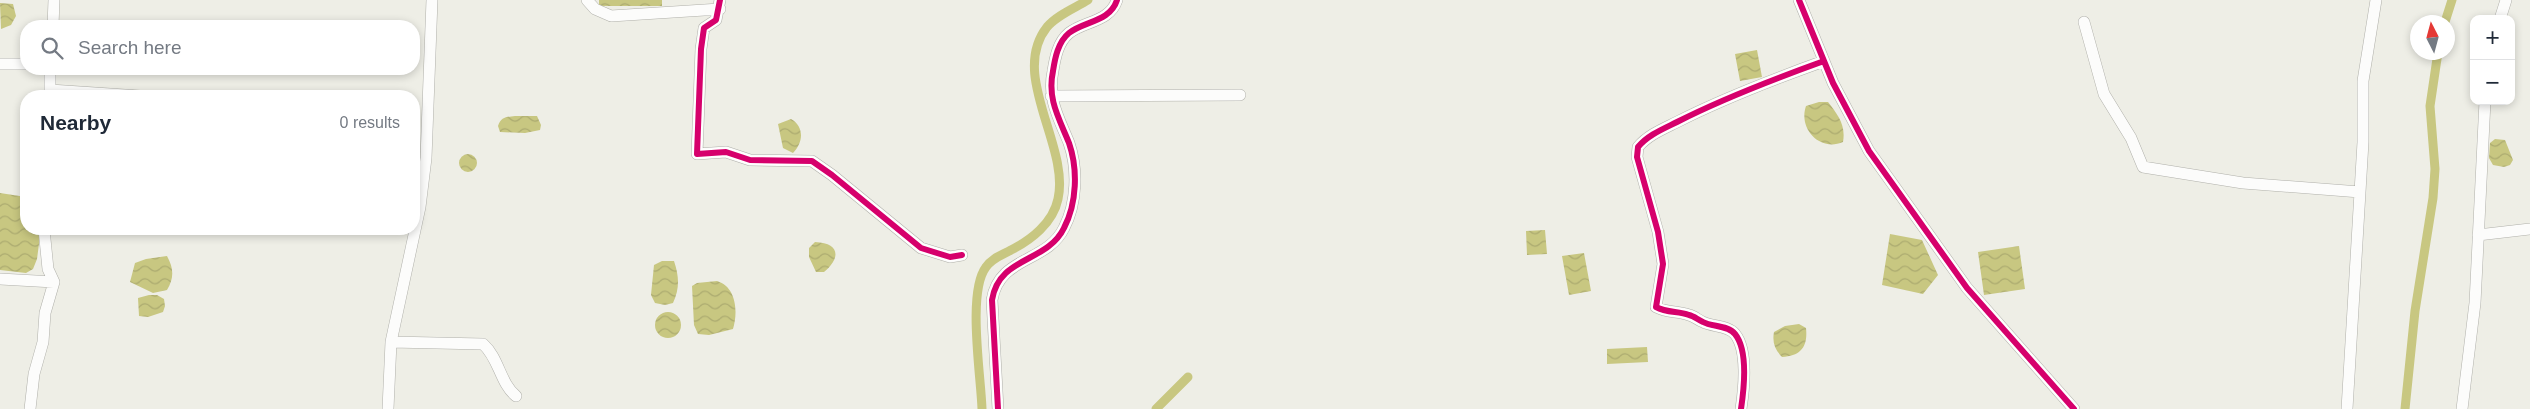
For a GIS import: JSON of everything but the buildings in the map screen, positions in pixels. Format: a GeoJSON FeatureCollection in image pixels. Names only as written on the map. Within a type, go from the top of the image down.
{"type":"FeatureCollection","features":[{"type":"Feature","properties":{"kind":"street"},"geometry":{"type":"LineString","coordinates":[[53,20],[54,0]]}},
{"type":"Feature","properties":{"kind":"street"},"geometry":{"type":"LineString","coordinates":[[420,207],[426,158],[432,0]]}},
{"type":"Feature","properties":{"kind":"street"},"geometry":{"type":"LineString","coordinates":[[587,0],[595,9],[611,16],[720,4],[716,20],[704,28],[701,50],[697,154],[726,152],[750,160],[812,161],[832,175],[921,248],[950,257],[962,255]]}},
{"type":"Feature","properties":{"kind":"street"},"geometry":{"type":"LineString","coordinates":[[998,409],[992,300],[994,287],[1002,275],[1009,269],[1048,246],[1058,237],[1064,229],[1074,195],[1074,164],[1068,143],[1054,112],[1051,96],[1052,72],[1058,50],[1069,33],[1102,18],[1114,8],[1116,0]]}},
{"type":"Feature","properties":{"kind":"street"},"geometry":{"type":"LineString","coordinates":[[1799,0],[1851,120],[1869,151],[1967,288],[2074,409]]}},
{"type":"Feature","properties":{"kind":"street"},"geometry":{"type":"LineString","coordinates":[[2346,409],[2360,192],[2363,82],[2376,0]]}},
{"type":"Feature","properties":{"kind":"street"},"geometry":{"type":"LineString","coordinates":[[2501,15],[2506,0]]}},
{"type":"Feature","properties":{"kind":"street"},"geometry":{"type":"LineString","coordinates":[[2084,22],[2104,94],[2131,138],[2143,167],[2243,183],[2360,192]]}},
{"type":"Feature","properties":{"kind":"street"},"geometry":{"type":"LineString","coordinates":[[1741,409],[1745,387],[1742,351],[1736,334],[1728,329],[1703,323],[1691,315],[1663,311],[1656,307],[1663,264],[1658,232],[1637,157],[1638,147],[1656,133],[1697,112],[1764,83],[1824,61]]}},
{"type":"Feature","properties":{"kind":"street"},"geometry":{"type":"LineString","coordinates":[[0,64],[20,64]]}},
{"type":"Feature","properties":{"kind":"street"},"geometry":{"type":"LineString","coordinates":[[50,75],[50,90]]}},
{"type":"Feature","properties":{"kind":"street"},"geometry":{"type":"LineString","coordinates":[[1051,96],[1240,95]]}},
{"type":"Feature","properties":{"kind":"street"},"geometry":{"type":"LineString","coordinates":[[2462,409],[2475,303],[2485,105]]}},
{"type":"Feature","properties":{"kind":"street"},"geometry":{"type":"LineString","coordinates":[[2478,235],[2530,229]]}},
{"type":"Feature","properties":{"kind":"street"},"geometry":{"type":"LineString","coordinates":[[30,409],[34,374],[43,342],[45,312],[54,282],[48,269],[45,235]]}},
{"type":"Feature","properties":{"kind":"street"},"geometry":{"type":"LineString","coordinates":[[388,409],[390,342],[414,235]]}},
{"type":"Feature","properties":{"kind":"street"},"geometry":{"type":"LineString","coordinates":[[0,278],[54,282]]}},
{"type":"Feature","properties":{"kind":"street"},"geometry":{"type":"LineString","coordinates":[[390,342],[483,344],[488,348],[503,374],[507,389],[516,396]]}},
{"type":"Feature","properties":{"kind":"water"},"geometry":{"type":"Polygon","coordinates":[[[599,0],[662,0],[662,6],[599,6],[599,0]]]}},
{"type":"Feature","properties":{"kind":"water"},"geometry":{"type":"Polygon","coordinates":[[[0,3],[13,4],[16,16],[11,25],[1,29],[0,3]]]}},
{"type":"Feature","properties":{"kind":"water"},"geometry":{"type":"Polygon","coordinates":[[[1757,50],[1762,77],[1740,81],[1735,54],[1757,50]]]}},
{"type":"Feature","properties":{"kind":"water"},"geometry":{"type":"Polygon","coordinates":[[[1819,102],[1828,102],[1838,116],[1843,130],[1843,142],[1826,144],[1819,141],[1808,130],[1804,115],[1806,106],[1819,102]]]}},
{"type":"Feature","properties":{"kind":"water"},"geometry":{"type":"Polygon","coordinates":[[[515,116],[537,116],[541,125],[540,130],[525,133],[500,132],[498,126],[502,119],[515,116]]]}},
{"type":"Feature","properties":{"kind":"water"},"geometry":{"type":"Polygon","coordinates":[[[791,119],[799,126],[801,135],[799,145],[793,153],[783,148],[778,124],[791,119]]]}},
{"type":"Feature","properties":{"kind":"water"},"geometry":{"type":"Polygon","coordinates":[[[2495,139],[2505,140],[2513,160],[2510,165],[2504,167],[2493,165],[2489,158],[2490,143],[2495,139]]]}},
{"type":"Feature","properties":{"kind":"water"},"geometry":{"type":"Polygon","coordinates":[[[468,154],[474,157],[477,163],[474,169],[468,172],[462,169],[459,163],[462,157],[468,154]]]}},
{"type":"Feature","properties":{"kind":"water"},"geometry":{"type":"Polygon","coordinates":[[[0,193],[20,196],[20,235],[40,235],[37,259],[33,269],[26,273],[0,270],[0,193]]]}},
{"type":"Feature","properties":{"kind":"water"},"geometry":{"type":"Polygon","coordinates":[[[1545,230],[1547,254],[1527,255],[1526,231],[1545,230]]]}},
{"type":"Feature","properties":{"kind":"water"},"geometry":{"type":"Polygon","coordinates":[[[1890,234],[1922,240],[1938,275],[1923,294],[1882,285],[1890,234]]]}},
{"type":"Feature","properties":{"kind":"water"},"geometry":{"type":"Polygon","coordinates":[[[815,242],[829,245],[835,252],[833,262],[824,272],[816,272],[809,257],[809,248],[815,242]]]}},
{"type":"Feature","properties":{"kind":"water"},"geometry":{"type":"Polygon","coordinates":[[[2019,246],[2025,289],[1984,295],[1978,252],[2019,246]]]}},
{"type":"Feature","properties":{"kind":"water"},"geometry":{"type":"Polygon","coordinates":[[[1584,253],[1591,291],[1569,295],[1562,256],[1584,253]]]}},
{"type":"Feature","properties":{"kind":"water"},"geometry":{"type":"Polygon","coordinates":[[[167,256],[172,273],[167,290],[153,293],[130,282],[135,263],[146,259],[167,256]]]}},
{"type":"Feature","properties":{"kind":"water"},"geometry":{"type":"Polygon","coordinates":[[[662,261],[674,261],[678,277],[678,287],[673,303],[665,305],[655,303],[651,295],[654,265],[662,261]]]}},
{"type":"Feature","properties":{"kind":"water"},"geometry":{"type":"Polygon","coordinates":[[[717,281],[729,289],[734,301],[735,323],[733,329],[709,335],[698,334],[694,325],[692,286],[697,283],[717,281]]]}},
{"type":"Feature","properties":{"kind":"water"},"geometry":{"type":"Polygon","coordinates":[[[157,295],[164,299],[165,306],[163,312],[148,317],[139,316],[138,298],[157,295]]]}},
{"type":"Feature","properties":{"kind":"water"},"geometry":{"type":"Polygon","coordinates":[[[668,312],[677,316],[681,325],[677,334],[668,338],[659,334],[655,325],[659,316],[668,312]]]}},
{"type":"Feature","properties":{"kind":"water"},"geometry":{"type":"Polygon","coordinates":[[[1799,324],[1806,328],[1806,340],[1802,349],[1794,355],[1782,357],[1775,346],[1774,332],[1785,326],[1799,324]]]}},
{"type":"Feature","properties":{"kind":"water"},"geometry":{"type":"Polygon","coordinates":[[[1647,347],[1648,362],[1607,364],[1607,349],[1647,347]]]}},
{"type":"Feature","properties":{"kind":"waterway"},"geometry":{"type":"LineString","coordinates":[[982,409],[976,335],[977,295],[980,279],[991,261],[1019,246],[1040,230],[1051,216],[1058,199],[1059,178],[1056,157],[1037,89],[1034,67],[1037,46],[1051,23],[1061,15],[1088,0]]}},
{"type":"Feature","properties":{"kind":"waterway"},"geometry":{"type":"LineString","coordinates":[[2447,15],[2452,0]]}},
{"type":"Feature","properties":{"kind":"waterway"},"geometry":{"type":"LineString","coordinates":[[2405,409],[2415,311],[2433,198],[2435,169],[2430,106],[2437,60]]}},
{"type":"Feature","properties":{"kind":"waterway"},"geometry":{"type":"LineString","coordinates":[[1156,409],[1188,377]]}},
{"type":"Feature","properties":{"kind":"cycle path"},"geometry":{"type":"LineString","coordinates":[[720,0],[716,20],[704,28],[701,49],[697,154],[726,152],[750,160],[812,161],[832,175],[921,248],[950,257],[962,255]]}},
{"type":"Feature","properties":{"kind":"cycle path"},"geometry":{"type":"LineString","coordinates":[[998,409],[992,300],[996,286],[1013,267],[1047,248],[1056,239],[1064,228],[1074,197],[1075,175],[1072,153],[1053,99],[1052,81],[1056,56],[1062,41],[1069,33],[1109,13],[1117,0]]}},
{"type":"Feature","properties":{"kind":"cycle path"},"geometry":{"type":"LineString","coordinates":[[1799,0],[1833,83],[1869,151],[1967,288],[2074,409]]}},
{"type":"Feature","properties":{"kind":"cycle path"},"geometry":{"type":"LineString","coordinates":[[1741,409],[1744,370],[1742,350],[1735,334],[1728,329],[1707,324],[1691,316],[1656,307],[1663,264],[1658,232],[1637,157],[1638,147],[1656,133],[1695,113],[1824,61]]}}]}
